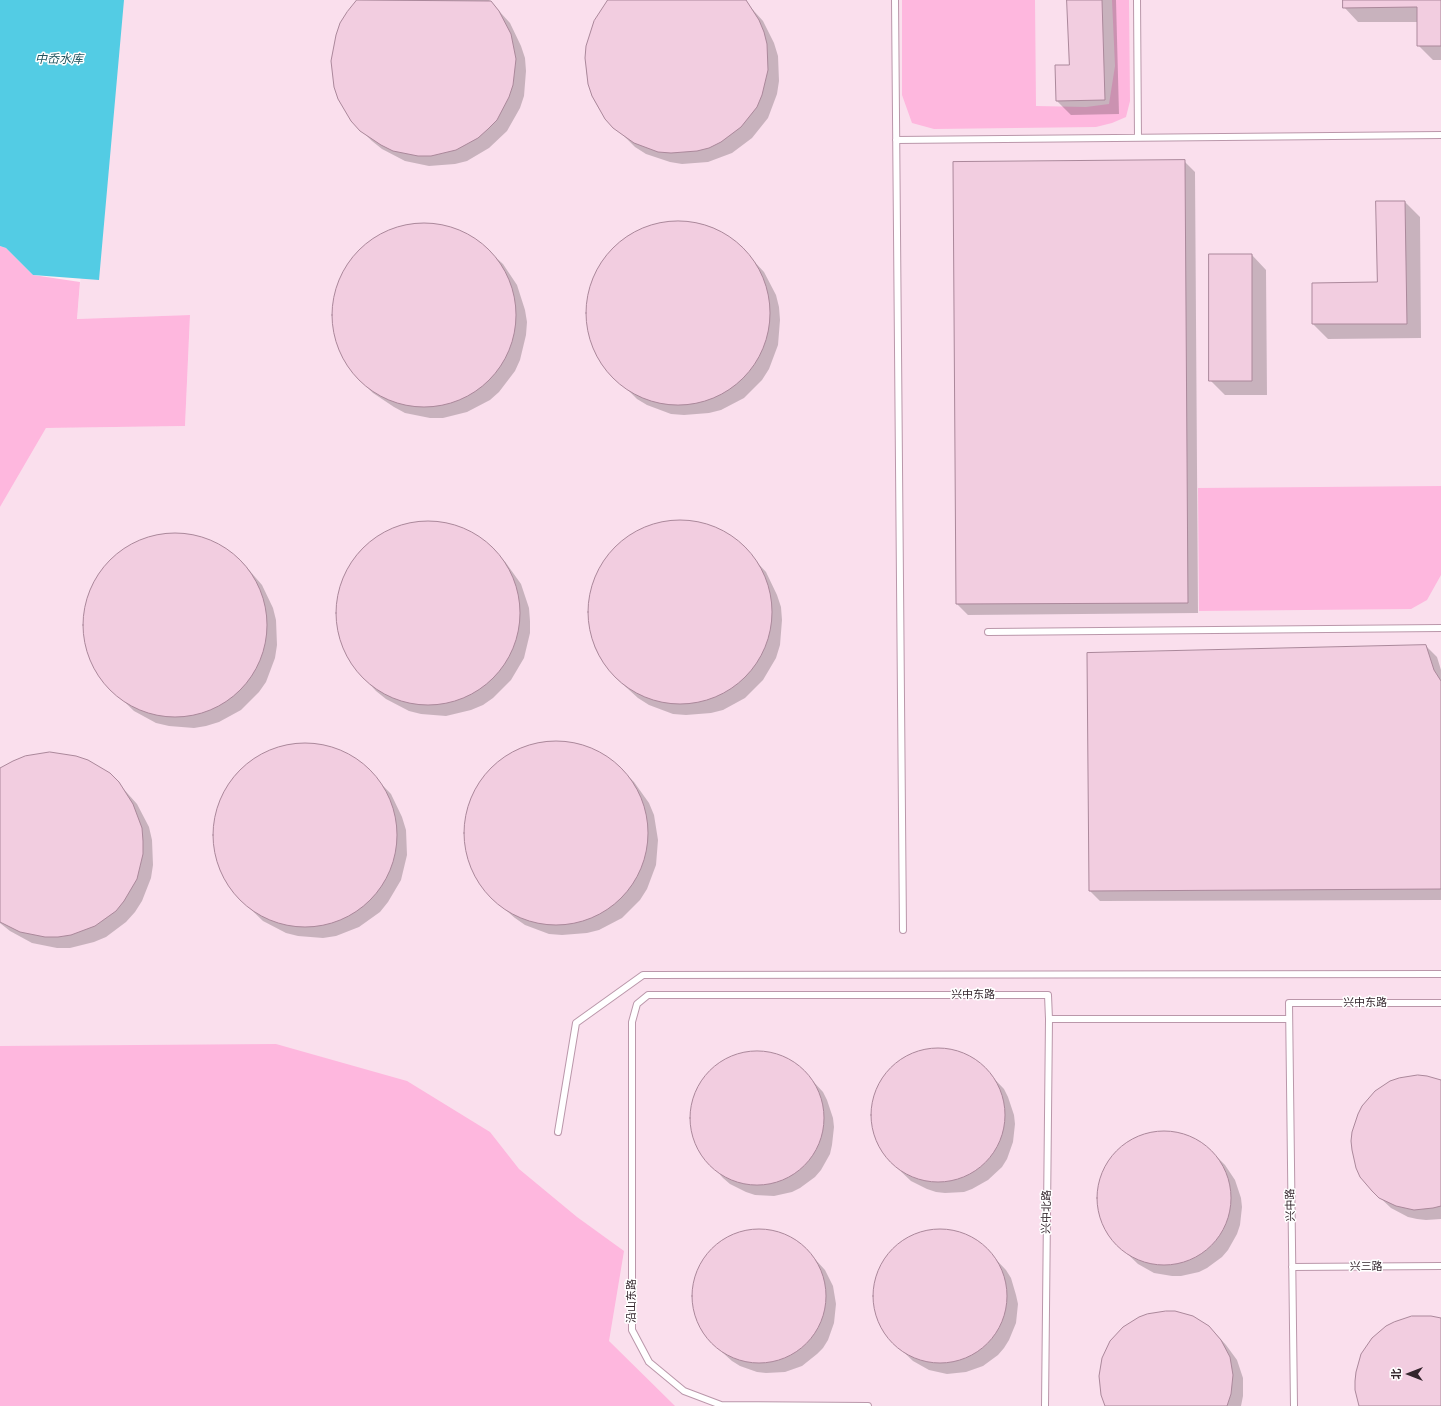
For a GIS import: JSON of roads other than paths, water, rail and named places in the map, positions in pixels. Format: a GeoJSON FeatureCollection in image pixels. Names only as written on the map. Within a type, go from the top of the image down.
{"type":"FeatureCollection","features":[{"type":"Feature","properties":{"kind":"lane"},"geometry":{"type":"LineString","coordinates":[[895,0],[903,930]]}},
{"type":"Feature","properties":{"kind":"lane"},"geometry":{"type":"LineString","coordinates":[[1137,0],[1138,138]]}},
{"type":"Feature","properties":{"kind":"lane"},"geometry":{"type":"LineString","coordinates":[[896,140],[1441,134]]}},
{"type":"Feature","properties":{"kind":"lane"},"geometry":{"type":"LineString","coordinates":[[988,632],[1441,628]]}},
{"type":"Feature","properties":{"kind":"lane"},"geometry":{"type":"LineString","coordinates":[[558,1132],[576,1023],[643,975],[1441,974]]}},
{"type":"Feature","properties":{"kind":"lane","name":"兴中东路"},"geometry":{"type":"LineString","coordinates":[[637,1004],[648,995],[1048,995],[1049,1019]]}},
{"type":"Feature","properties":{"kind":"lane","name":"兴中东路"},"geometry":{"type":"LineString","coordinates":[[1289,1004],[1441,1003]]}},
{"type":"Feature","properties":{"kind":"lane","name":"沿山东路"},"geometry":{"type":"LineString","coordinates":[[637,1004],[632,1022],[632,1330],[650,1362],[684,1391],[722,1404],[868,1406]]}},
{"type":"Feature","properties":{"kind":"lane","name":"兴中路"},"geometry":{"type":"LineString","coordinates":[[1289,1004],[1294,1406]]}},
{"type":"Feature","properties":{"kind":"lane"},"geometry":{"type":"LineString","coordinates":[[1049,1019],[1289,1019]]}},
{"type":"Feature","properties":{"kind":"lane","name":"兴中北路"},"geometry":{"type":"LineString","coordinates":[[1045,1406],[1049,1019]]}},
{"type":"Feature","properties":{"kind":"lane","name":"兴三路"},"geometry":{"type":"LineString","coordinates":[[1292,1267],[1441,1266]]}},
{"type":"Feature","properties":{"kind":"water","name":"中岙水库"},"geometry":{"type":"Polygon","coordinates":[[[0,0],[124,0],[99,280],[33,275],[6,248],[0,246],[0,0]]]}}]}
